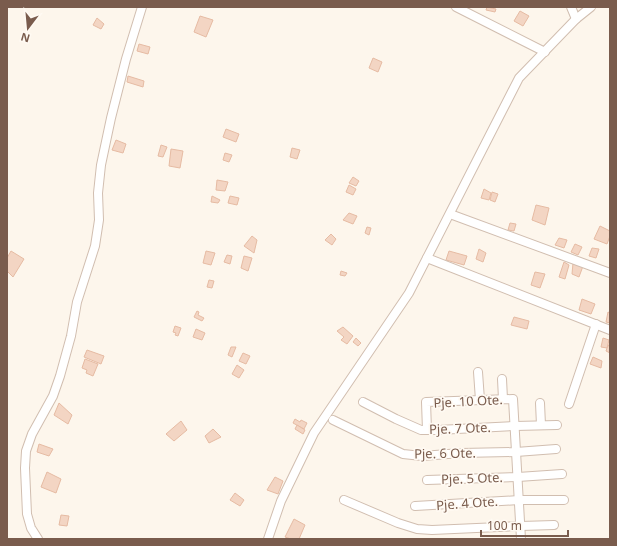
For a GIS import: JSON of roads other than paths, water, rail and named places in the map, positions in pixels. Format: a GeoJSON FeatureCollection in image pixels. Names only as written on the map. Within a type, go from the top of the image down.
{"type":"FeatureCollection","features":[{"type":"Feature","properties":{"kind":"street"},"geometry":{"type":"LineString","coordinates":[[38,539],[31,528],[27,514],[25,468],[26,451],[32,434],[53,396],[60,376],[71,336],[77,302],[95,246],[99,220],[98,193],[101,166],[126,59],[142,7]]}},
{"type":"Feature","properties":{"kind":"street"},"geometry":{"type":"LineString","coordinates":[[456,7],[545,52]]}},
{"type":"Feature","properties":{"kind":"street"},"geometry":{"type":"LineString","coordinates":[[571,7],[576,19]]}},
{"type":"Feature","properties":{"kind":"street"},"geometry":{"type":"LineString","coordinates":[[268,539],[281,501],[314,433],[409,293],[519,78],[576,19],[591,7]]}},
{"type":"Feature","properties":{"kind":"street"},"geometry":{"type":"LineString","coordinates":[[450,214],[610,273]]}},
{"type":"Feature","properties":{"kind":"street"},"geometry":{"type":"LineString","coordinates":[[427,258],[610,330]]}},
{"type":"Feature","properties":{"kind":"street"},"geometry":{"type":"LineString","coordinates":[[568,404],[596,324]]}},
{"type":"Feature","properties":{"kind":"street"},"geometry":{"type":"LineString","coordinates":[[478,372],[480,400]]}},
{"type":"Feature","properties":{"kind":"street"},"geometry":{"type":"LineString","coordinates":[[502,379],[503,399]]}},
{"type":"Feature","properties":{"kind":"street","name":"Pje. 10 Ote."},"geometry":{"type":"LineString","coordinates":[[427,430],[426,402],[513,398],[515,426]]}},
{"type":"Feature","properties":{"kind":"street","name":"Pje. 7 Ote."},"geometry":{"type":"LineString","coordinates":[[363,402],[421,430],[557,425]]}},
{"type":"Feature","properties":{"kind":"street"},"geometry":{"type":"LineString","coordinates":[[540,403],[541,425]]}},
{"type":"Feature","properties":{"kind":"street","name":"Pje. 6 Ote."},"geometry":{"type":"LineString","coordinates":[[333,420],[403,454],[422,456],[556,449]]}},
{"type":"Feature","properties":{"kind":"street"},"geometry":{"type":"LineString","coordinates":[[515,426],[522,539]]}},
{"type":"Feature","properties":{"kind":"street","name":"Pje. 5 Ote."},"geometry":{"type":"LineString","coordinates":[[427,480],[562,474]]}},
{"type":"Feature","properties":{"kind":"street"},"geometry":{"type":"LineString","coordinates":[[344,500],[398,524],[417,529],[432,530],[554,525]]}},
{"type":"Feature","properties":{"kind":"street","name":"Pje. 4 Ote."},"geometry":{"type":"LineString","coordinates":[[416,506],[519,500],[564,500]]}}]}
